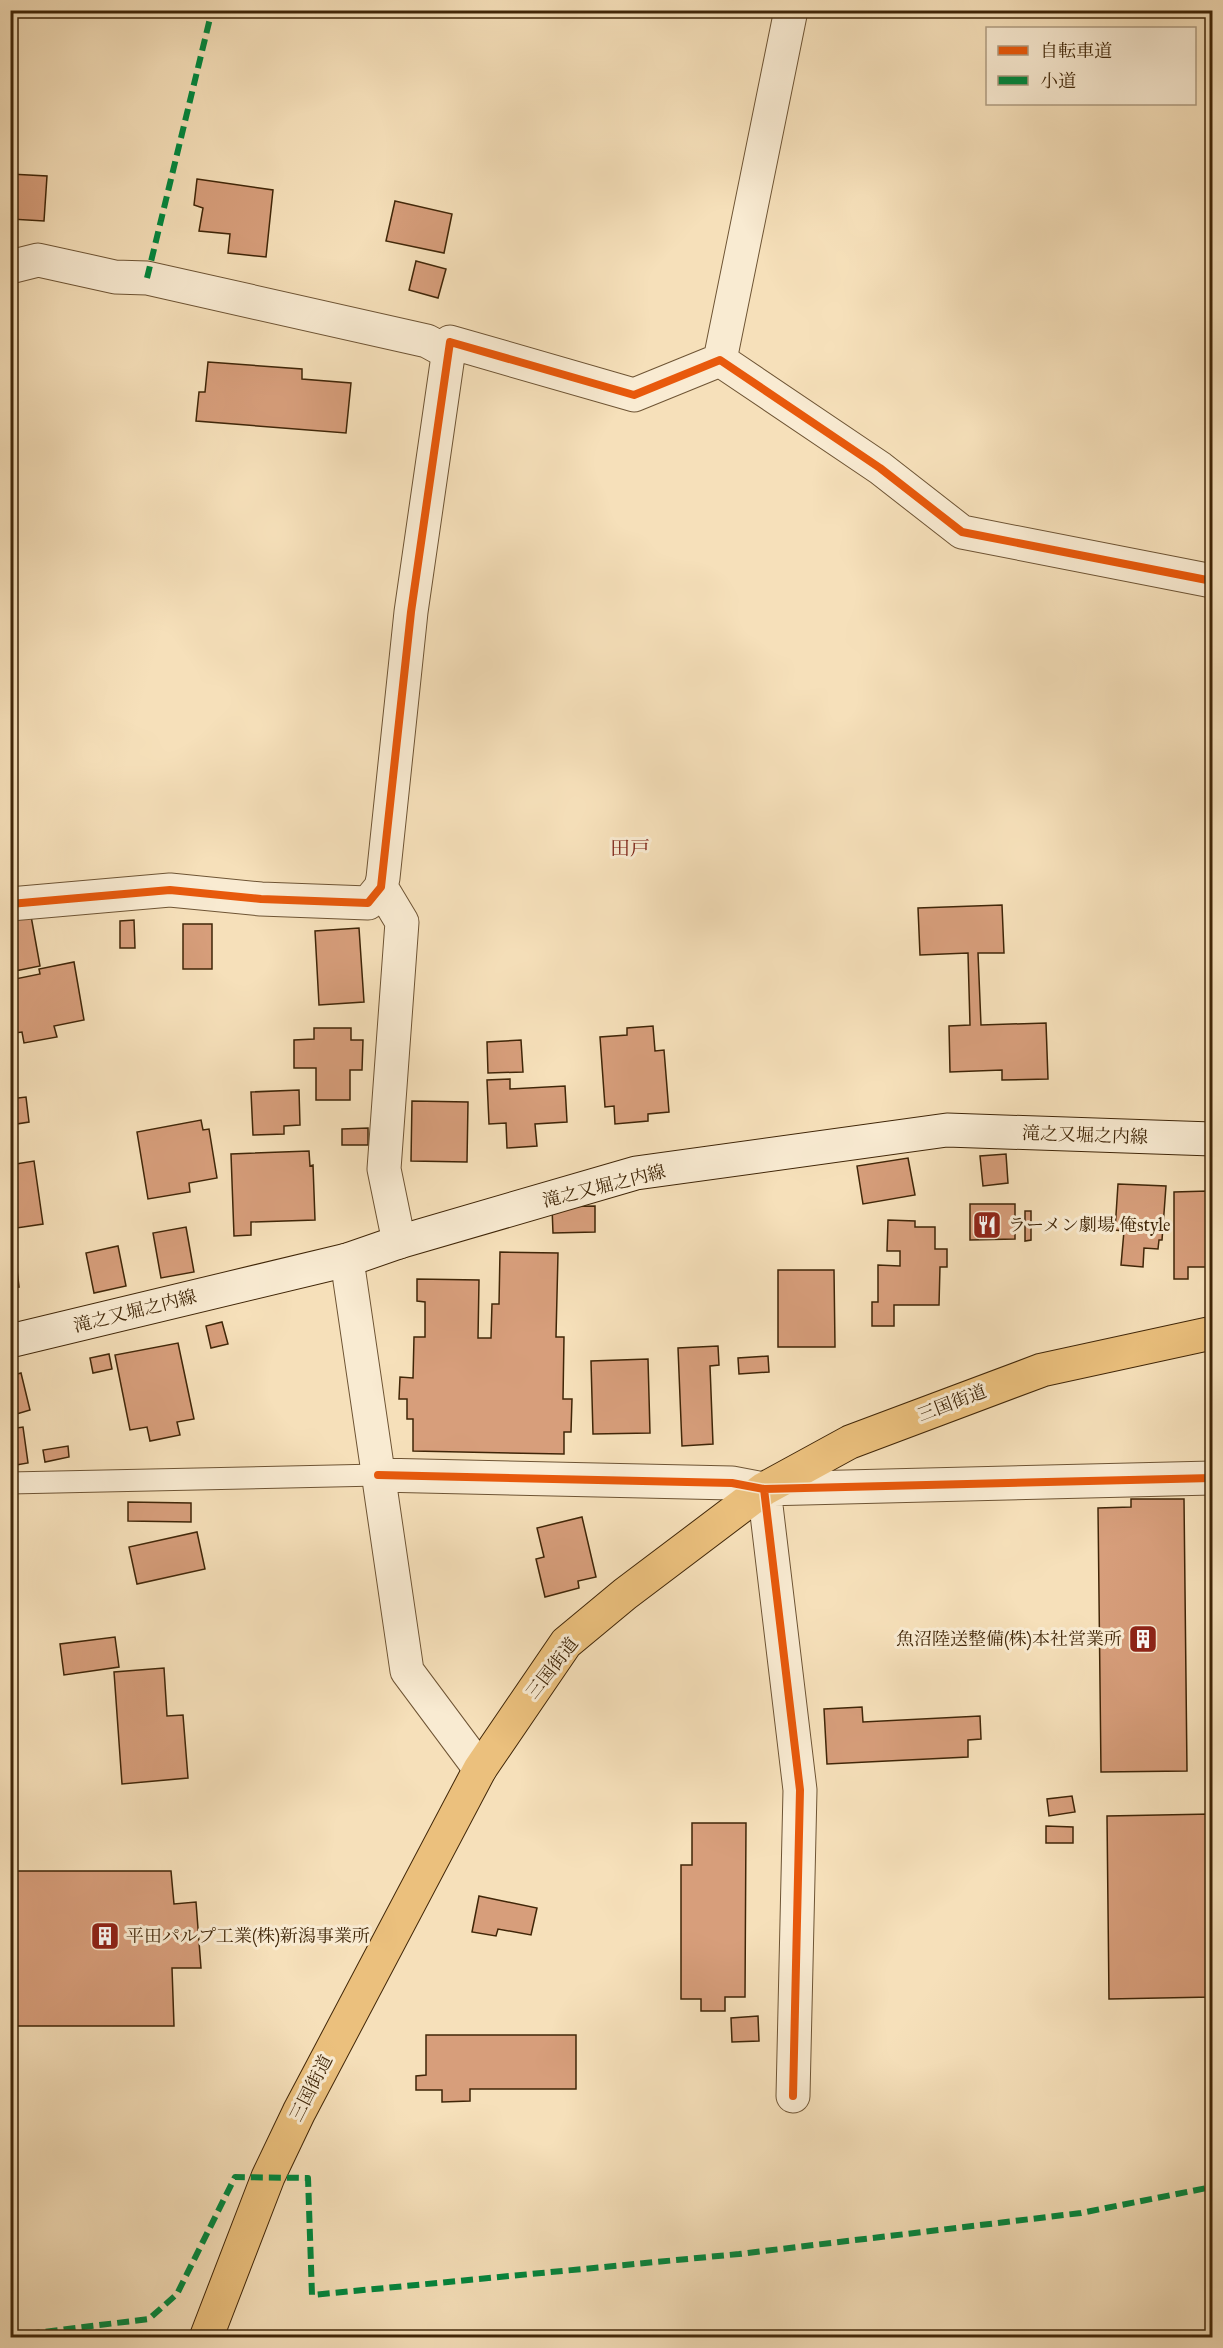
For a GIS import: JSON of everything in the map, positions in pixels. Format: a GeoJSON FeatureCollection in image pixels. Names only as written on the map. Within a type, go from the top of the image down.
{"type":"FeatureCollection","features":[{"type":"Feature","properties":{"kind":"highway","name":"三国街道"},"geometry":{"type":"LineString","coordinates":[[207,2337],[268,2177],[299,2112],[480,1768],[566,1643],[625,1594],[764,1489],[850,1442],[1042,1370],[1212,1333]]}},
{"type":"Feature","properties":{"kind":"street"},"geometry":{"type":"LineString","coordinates":[[720,360],[791,10]]}},
{"type":"Feature","properties":{"kind":"street"},"geometry":{"type":"LineString","coordinates":[[10,267],[38,260],[115,277],[147,278],[428,341],[449,353]]}},
{"type":"Feature","properties":{"kind":"street"},"geometry":{"type":"LineString","coordinates":[[10,904],[170,890],[261,899],[368,903],[381,887],[411,612],[450,342],[634,395],[720,360]]}},
{"type":"Feature","properties":{"kind":"street"},"geometry":{"type":"LineString","coordinates":[[720,360],[879,468],[962,532],[1212,581]]}},
{"type":"Feature","properties":{"kind":"street"},"geometry":{"type":"LineString","coordinates":[[381,887],[402,922],[384,1169],[399,1242]]}},
{"type":"Feature","properties":{"kind":"street","name":"滝之又堀之内線"},"geometry":{"type":"LineString","coordinates":[[10,1341],[347,1260],[399,1242],[636,1173],[947,1130],[1212,1139]]}},
{"type":"Feature","properties":{"kind":"street"},"geometry":{"type":"LineString","coordinates":[[347,1260],[407,1671],[480,1768]]}},
{"type":"Feature","properties":{"kind":"street"},"geometry":{"type":"LineString","coordinates":[[378,1475],[720,1482],[764,1489],[1212,1478]]}},
{"type":"Feature","properties":{"kind":"street"},"geometry":{"type":"LineString","coordinates":[[764,1489],[800,1790],[793,2096]]}},
{"type":"Feature","properties":{"kind":"lane"},"geometry":{"type":"LineString","coordinates":[[10,1483],[378,1475]]}},
{"type":"Feature","properties":{"kind":"building"},"geometry":{"type":"Polygon","coordinates":[[[10,174],[47,176],[44,221],[11,219],[10,227],[10,174]]]}},
{"type":"Feature","properties":{"kind":"building"},"geometry":{"type":"Polygon","coordinates":[[[197,179],[273,190],[266,257],[228,253],[230,234],[199,231],[203,208],[194,205],[197,179]]]}},
{"type":"Feature","properties":{"kind":"building"},"geometry":{"type":"Polygon","coordinates":[[[395,201],[452,214],[444,253],[386,241],[395,201]]]}},
{"type":"Feature","properties":{"kind":"building"},"geometry":{"type":"Polygon","coordinates":[[[416,261],[446,269],[438,298],[409,290],[416,261]]]}},
{"type":"Feature","properties":{"kind":"building"},"geometry":{"type":"Polygon","coordinates":[[[208,362],[302,369],[302,379],[351,383],[346,433],[196,421],[199,392],[205,392],[208,362]]]}},
{"type":"Feature","properties":{"kind":"building"},"geometry":{"type":"Polygon","coordinates":[[[1002,905],[1004,953],[978,953],[981,1025],[1046,1023],[1048,1079],[1002,1080],[1002,1070],[950,1072],[949,1026],[970,1025],[968,953],[920,955],[918,908],[1002,905]]]}},
{"type":"Feature","properties":{"kind":"building"},"geometry":{"type":"Polygon","coordinates":[[[31,916],[40,966],[10,972],[10,920],[31,916]]]}},
{"type":"Feature","properties":{"kind":"building"},"geometry":{"type":"Polygon","coordinates":[[[134,920],[135,948],[120,948],[120,921],[134,920]]]}},
{"type":"Feature","properties":{"kind":"building"},"geometry":{"type":"Polygon","coordinates":[[[183,924],[212,924],[212,969],[183,969],[183,924]]]}},
{"type":"Feature","properties":{"kind":"building"},"geometry":{"type":"Polygon","coordinates":[[[359,928],[364,1002],[319,1005],[315,931],[359,928]]]}},
{"type":"Feature","properties":{"kind":"building"},"geometry":{"type":"Polygon","coordinates":[[[74,962],[84,1020],[54,1026],[57,1037],[24,1043],[22,1032],[15,1033],[10,1008],[10,980],[40,974],[39,969],[74,962]]]}},
{"type":"Feature","properties":{"kind":"building"},"geometry":{"type":"Polygon","coordinates":[[[653,1026],[655,1051],[664,1050],[669,1112],[648,1114],[648,1121],[615,1124],[614,1106],[605,1107],[600,1037],[627,1035],[627,1028],[653,1026]]]}},
{"type":"Feature","properties":{"kind":"building"},"geometry":{"type":"Polygon","coordinates":[[[314,1028],[351,1028],[351,1040],[363,1040],[362,1070],[350,1070],[350,1100],[316,1100],[316,1068],[294,1068],[294,1040],[314,1039],[314,1028]]]}},
{"type":"Feature","properties":{"kind":"building"},"geometry":{"type":"Polygon","coordinates":[[[521,1040],[523,1072],[488,1073],[487,1042],[521,1040]]]}},
{"type":"Feature","properties":{"kind":"building"},"geometry":{"type":"Polygon","coordinates":[[[510,1079],[510,1089],[565,1086],[567,1122],[535,1124],[537,1146],[507,1148],[506,1123],[489,1124],[487,1080],[510,1079]]]}},
{"type":"Feature","properties":{"kind":"building"},"geometry":{"type":"Polygon","coordinates":[[[299,1090],[300,1125],[284,1126],[284,1134],[253,1135],[251,1092],[299,1090]]]}},
{"type":"Feature","properties":{"kind":"building"},"geometry":{"type":"Polygon","coordinates":[[[26,1097],[29,1122],[10,1125],[10,1099],[26,1097]]]}},
{"type":"Feature","properties":{"kind":"building"},"geometry":{"type":"Polygon","coordinates":[[[412,1101],[468,1102],[467,1162],[411,1161],[412,1101]]]}},
{"type":"Feature","properties":{"kind":"building"},"geometry":{"type":"Polygon","coordinates":[[[201,1120],[203,1130],[209,1129],[217,1178],[189,1183],[190,1192],[148,1199],[137,1132],[201,1120]]]}},
{"type":"Feature","properties":{"kind":"building"},"geometry":{"type":"Polygon","coordinates":[[[368,1128],[368,1145],[342,1145],[342,1129],[368,1128]]]}},
{"type":"Feature","properties":{"kind":"building"},"geometry":{"type":"Polygon","coordinates":[[[309,1151],[310,1166],[313,1165],[315,1220],[251,1222],[251,1235],[234,1236],[231,1154],[309,1151]]]}},
{"type":"Feature","properties":{"kind":"building"},"geometry":{"type":"Polygon","coordinates":[[[1006,1154],[1008,1183],[983,1186],[980,1156],[1006,1154]]]}},
{"type":"Feature","properties":{"kind":"building"},"geometry":{"type":"Polygon","coordinates":[[[908,1158],[915,1195],[863,1204],[857,1166],[908,1158]]]}},
{"type":"Feature","properties":{"kind":"building"},"geometry":{"type":"Polygon","coordinates":[[[34,1161],[43,1224],[10,1229],[10,1165],[34,1161]]]}},
{"type":"Feature","properties":{"kind":"building"},"geometry":{"type":"Polygon","coordinates":[[[1118,1184],[1166,1186],[1162,1240],[1159,1240],[1158,1249],[1144,1248],[1143,1267],[1121,1265],[1124,1231],[1115,1230],[1118,1184]]]}},
{"type":"Feature","properties":{"kind":"building"},"geometry":{"type":"Polygon","coordinates":[[[1208,1191],[1209,1208],[1212,1208],[1212,1267],[1188,1267],[1188,1279],[1174,1279],[1174,1192],[1208,1191]]]}},
{"type":"Feature","properties":{"kind":"building"},"geometry":{"type":"Polygon","coordinates":[[[970,1204],[1015,1204],[1015,1239],[970,1240],[970,1204]]]}},
{"type":"Feature","properties":{"kind":"building"},"geometry":{"type":"Polygon","coordinates":[[[595,1206],[595,1232],[553,1233],[552,1207],[595,1206]]]}},
{"type":"Feature","properties":{"kind":"building"},"geometry":{"type":"Polygon","coordinates":[[[1025,1211],[1031,1211],[1031,1240],[1025,1241],[1025,1211]]]}},
{"type":"Feature","properties":{"kind":"building"},"geometry":{"type":"Polygon","coordinates":[[[888,1220],[915,1221],[915,1227],[935,1227],[935,1249],[947,1249],[947,1267],[940,1267],[939,1305],[894,1305],[894,1326],[872,1326],[872,1302],[878,1302],[878,1265],[900,1266],[900,1251],[887,1251],[888,1220]]]}},
{"type":"Feature","properties":{"kind":"building"},"geometry":{"type":"Polygon","coordinates":[[[186,1227],[194,1272],[161,1278],[153,1233],[186,1227]]]}},
{"type":"Feature","properties":{"kind":"building"},"geometry":{"type":"Polygon","coordinates":[[[118,1246],[126,1286],[94,1293],[86,1253],[118,1246]]]}},
{"type":"Feature","properties":{"kind":"building"},"geometry":{"type":"Polygon","coordinates":[[[500,1252],[558,1253],[556,1337],[564,1337],[563,1399],[572,1399],[571,1432],[564,1432],[564,1454],[413,1451],[413,1419],[407,1419],[407,1399],[399,1399],[400,1377],[413,1378],[414,1337],[425,1337],[425,1302],[417,1301],[417,1279],[479,1280],[478,1338],[491,1338],[492,1304],[499,1304],[500,1252]]]}},
{"type":"Feature","properties":{"kind":"building"},"geometry":{"type":"Polygon","coordinates":[[[10,1253],[15,1253],[19,1287],[10,1288],[10,1253]]]}},
{"type":"Feature","properties":{"kind":"building"},"geometry":{"type":"Polygon","coordinates":[[[778,1270],[834,1270],[835,1347],[778,1347],[778,1270]]]}},
{"type":"Feature","properties":{"kind":"building"},"geometry":{"type":"Polygon","coordinates":[[[222,1322],[228,1344],[211,1348],[206,1326],[222,1322]]]}},
{"type":"Feature","properties":{"kind":"building"},"geometry":{"type":"Polygon","coordinates":[[[178,1343],[194,1419],[177,1422],[180,1435],[150,1441],[147,1427],[130,1430],[115,1355],[178,1343]]]}},
{"type":"Feature","properties":{"kind":"building"},"geometry":{"type":"Polygon","coordinates":[[[718,1346],[719,1365],[710,1366],[713,1444],[682,1446],[678,1348],[718,1346]]]}},
{"type":"Feature","properties":{"kind":"building"},"geometry":{"type":"Polygon","coordinates":[[[109,1354],[112,1369],[93,1373],[90,1358],[109,1354]]]}},
{"type":"Feature","properties":{"kind":"building"},"geometry":{"type":"Polygon","coordinates":[[[768,1356],[769,1372],[739,1374],[738,1358],[768,1356]]]}},
{"type":"Feature","properties":{"kind":"building"},"geometry":{"type":"Polygon","coordinates":[[[648,1359],[650,1433],[593,1434],[591,1361],[648,1359]]]}},
{"type":"Feature","properties":{"kind":"building"},"geometry":{"type":"Polygon","coordinates":[[[21,1373],[30,1410],[10,1416],[10,1376],[21,1373]]]}},
{"type":"Feature","properties":{"kind":"building"},"geometry":{"type":"Polygon","coordinates":[[[23,1427],[28,1463],[10,1466],[10,1429],[23,1427]]]}},
{"type":"Feature","properties":{"kind":"building"},"geometry":{"type":"Polygon","coordinates":[[[68,1446],[69,1457],[45,1462],[43,1450],[68,1446]]]}},
{"type":"Feature","properties":{"kind":"building","name":"魚沼陸送整備(株)本社営業所"},"geometry":{"type":"Polygon","coordinates":[[[1131,1499],[1184,1499],[1187,1771],[1101,1772],[1098,1508],[1131,1507],[1131,1499]]]}},
{"type":"Feature","properties":{"kind":"building"},"geometry":{"type":"Polygon","coordinates":[[[128,1502],[191,1503],[191,1522],[128,1521],[128,1502]]]}},
{"type":"Feature","properties":{"kind":"building"},"geometry":{"type":"Polygon","coordinates":[[[582,1517],[596,1577],[578,1581],[579,1588],[545,1597],[536,1559],[544,1557],[537,1528],[582,1517]]]}},
{"type":"Feature","properties":{"kind":"building"},"geometry":{"type":"Polygon","coordinates":[[[197,1532],[205,1569],[137,1584],[129,1547],[197,1532]]]}},
{"type":"Feature","properties":{"kind":"building"},"geometry":{"type":"Polygon","coordinates":[[[115,1637],[119,1667],[64,1675],[60,1644],[115,1637]]]}},
{"type":"Feature","properties":{"kind":"building"},"geometry":{"type":"Polygon","coordinates":[[[164,1668],[167,1716],[183,1715],[188,1778],[122,1784],[114,1672],[164,1668]]]}},
{"type":"Feature","properties":{"kind":"building"},"geometry":{"type":"Polygon","coordinates":[[[862,1707],[863,1722],[980,1716],[981,1739],[968,1740],[968,1757],[827,1764],[824,1709],[862,1707]]]}},
{"type":"Feature","properties":{"kind":"building"},"geometry":{"type":"Polygon","coordinates":[[[1072,1796],[1075,1812],[1049,1816],[1047,1799],[1072,1796]]]}},
{"type":"Feature","properties":{"kind":"building"},"geometry":{"type":"Polygon","coordinates":[[[1212,1814],[1212,1997],[1109,1999],[1107,1816],[1212,1814]]]}},
{"type":"Feature","properties":{"kind":"building"},"geometry":{"type":"Polygon","coordinates":[[[692,1823],[746,1823],[745,1997],[725,1997],[725,2011],[701,2011],[701,1999],[681,1999],[681,1865],[692,1865],[692,1823]]]}},
{"type":"Feature","properties":{"kind":"building"},"geometry":{"type":"Polygon","coordinates":[[[1046,1826],[1073,1827],[1073,1843],[1046,1843],[1046,1826]]]}},
{"type":"Feature","properties":{"kind":"building","name":"平田パルプ工業(株)新潟事業所"},"geometry":{"type":"Polygon","coordinates":[[[10,1871],[171,1871],[174,1904],[196,1902],[201,1968],[172,1968],[174,2026],[10,2026],[10,1871]]]}},
{"type":"Feature","properties":{"kind":"building"},"geometry":{"type":"Polygon","coordinates":[[[479,1896],[537,1908],[531,1935],[498,1929],[496,1936],[472,1932],[479,1896]]]}},
{"type":"Feature","properties":{"kind":"building"},"geometry":{"type":"Polygon","coordinates":[[[758,2016],[759,2041],[732,2042],[731,2018],[758,2016]]]}},
{"type":"Feature","properties":{"kind":"building"},"geometry":{"type":"Polygon","coordinates":[[[426,2035],[576,2035],[576,2089],[470,2089],[470,2101],[442,2102],[442,2090],[416,2090],[416,2076],[426,2075],[426,2035]]]}},
{"type":"Feature","properties":{"kind":"marked path"},"geometry":{"type":"LineString","coordinates":[[147,278],[212,10]]}},
{"type":"Feature","properties":{"kind":"marked path"},"geometry":{"type":"LineString","coordinates":[[10,2336],[149,2319],[177,2294],[235,2177],[308,2178],[312,2295],[739,2254],[1081,2213],[1212,2187]]}},
{"type":"Feature","properties":{"kind":"cycle path"},"geometry":{"type":"LineString","coordinates":[[10,904],[170,890],[261,899],[368,903],[381,887],[411,612],[450,342],[634,395],[720,360],[880,468],[962,532],[1212,581]]}},
{"type":"Feature","properties":{"kind":"cycle path"},"geometry":{"type":"LineString","coordinates":[[378,1475],[732,1483],[764,1489],[1212,1478]]}},
{"type":"Feature","properties":{"kind":"cycle path"},"geometry":{"type":"LineString","coordinates":[[764,1489],[800,1790],[793,2096]]}},
{"type":"Feature","properties":{"kind":"place","name":"ラーメン劇場 俺style"},"geometry":{"type":"Point","coordinates":[987,1225]}},
{"type":"Feature","properties":{"kind":"place","name":"魚沼陸送整備(株)本社営業所"},"geometry":{"type":"Point","coordinates":[1143,1639]}},
{"type":"Feature","properties":{"kind":"place","name":"平田パルプ工業(株)新潟事業所"},"geometry":{"type":"Point","coordinates":[105,1936]}},
{"type":"Feature","properties":{"kind":"district","name":"田戸"},"geometry":{"type":"Point","coordinates":[630,848]}}]}
